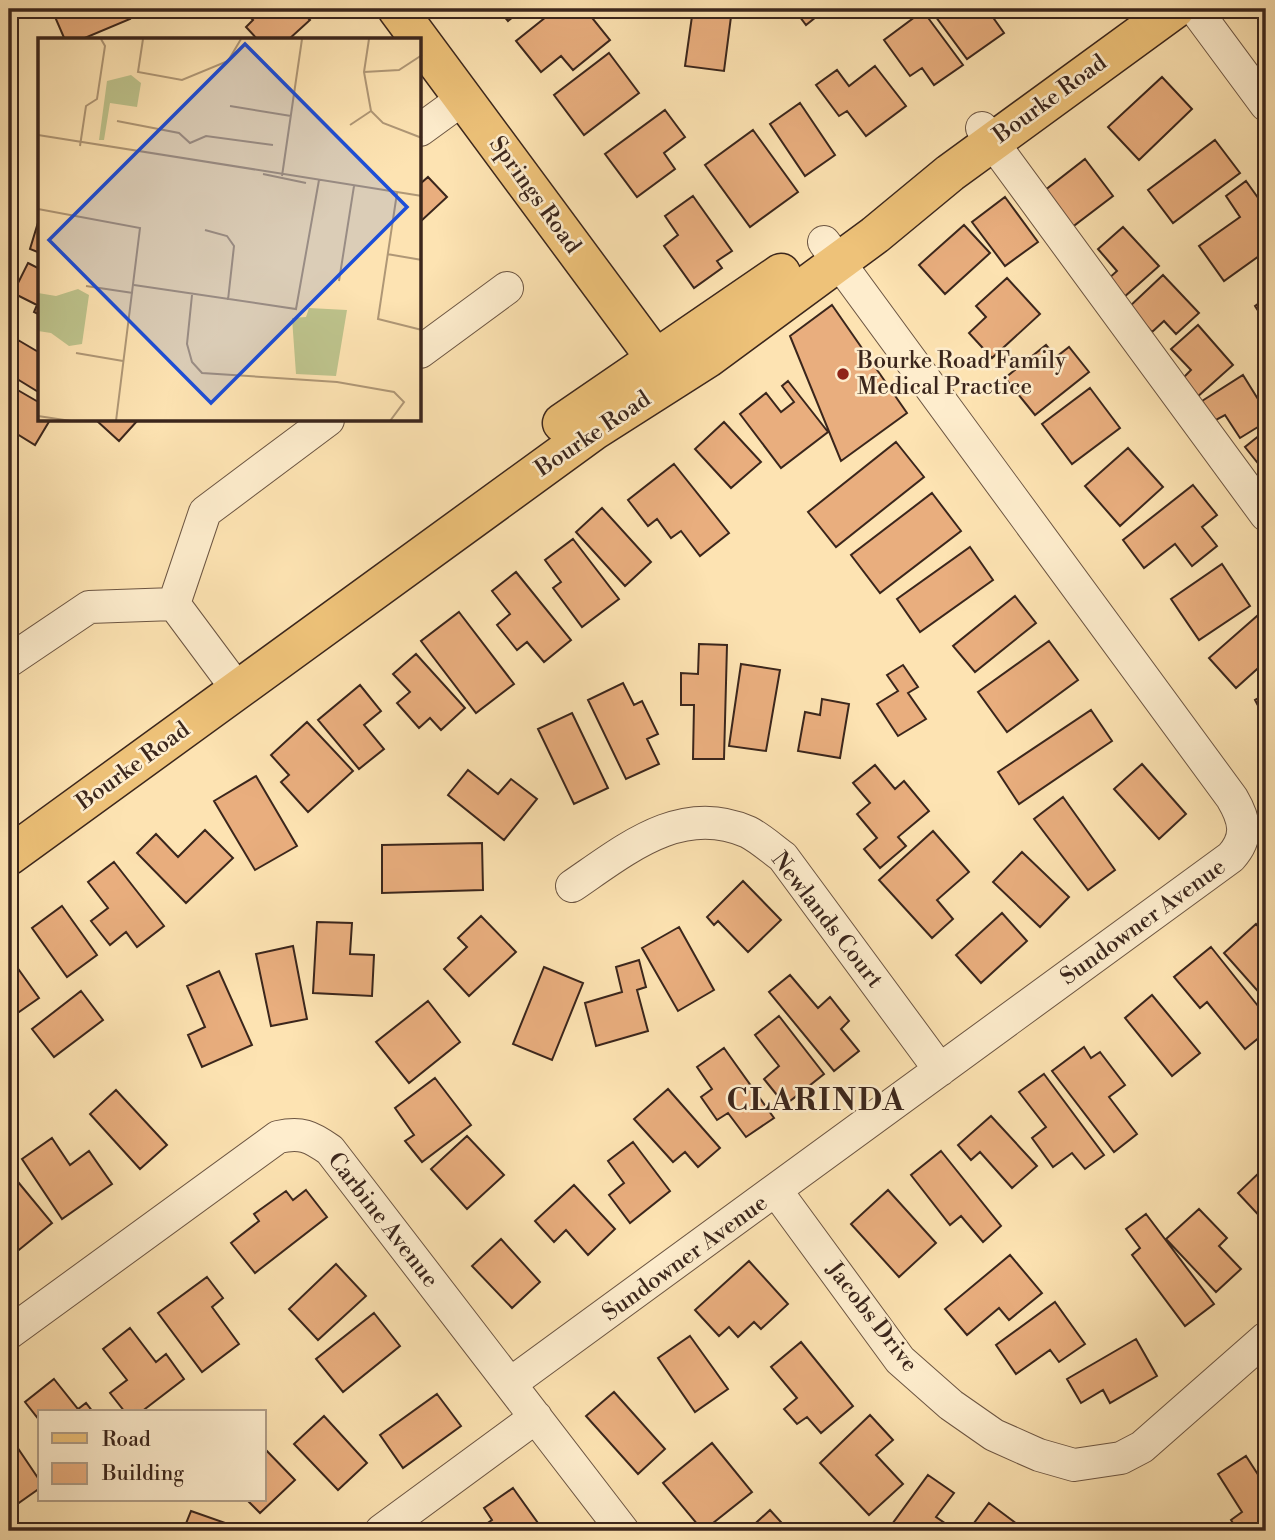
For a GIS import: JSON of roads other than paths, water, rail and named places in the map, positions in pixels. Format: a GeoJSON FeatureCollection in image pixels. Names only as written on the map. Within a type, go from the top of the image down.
{"type":"FeatureCollection","features":[{"type":"Feature","properties":{"kind":"main road","name":"Springs Road"},"geometry":{"type":"LineString","coordinates":[[397,9],[419,38]]}},
{"type":"Feature","properties":{"kind":"main road","name":"Bourke Road"},"geometry":{"type":"LineString","coordinates":[[9,827],[230,680],[832,252],[1147,9]]}},
{"type":"Feature","properties":{"kind":"main road","name":"Bourke Road"},"geometry":{"type":"LineString","coordinates":[[987,135],[1175,9]]}},
{"type":"Feature","properties":{"kind":"main road","name":"Springs Road"},"geometry":{"type":"LineString","coordinates":[[422,42],[664,369]]}},
{"type":"Feature","properties":{"kind":"main road","name":"Bourke Road"},"geometry":{"type":"LineString","coordinates":[[9,856],[230,680]]}},
{"type":"Feature","properties":{"kind":"street"},"geometry":{"type":"LineString","coordinates":[[1195,9],[1266,105]]}},
{"type":"Feature","properties":{"kind":"street"},"geometry":{"type":"LineString","coordinates":[[422,129],[464,98]]}},
{"type":"Feature","properties":{"kind":"street"},"geometry":{"type":"LineString","coordinates":[[987,135],[1266,515]]}},
{"type":"Feature","properties":{"kind":"street","name":"Sundowner Avenue"},"geometry":{"type":"LineString","coordinates":[[511,1383],[777,1192],[1231,858],[1243,840],[1244,819],[832,252]]}},
{"type":"Feature","properties":{"kind":"street"},"geometry":{"type":"LineString","coordinates":[[422,351],[507,288]]}},
{"type":"Feature","properties":{"kind":"street"},"geometry":{"type":"LineString","coordinates":[[174,604],[205,512],[325,422]]}},
{"type":"Feature","properties":{"kind":"street"},"geometry":{"type":"LineString","coordinates":[[174,604],[230,680]]}},
{"type":"Feature","properties":{"kind":"street"},"geometry":{"type":"LineString","coordinates":[[9,661],[89,607],[174,604]]}},
{"type":"Feature","properties":{"kind":"street","name":"Newlands Court"},"geometry":{"type":"LineString","coordinates":[[572,886],[643,838],[681,823],[718,822],[750,833],[783,857],[940,1070]]}},
{"type":"Feature","properties":{"kind":"street","name":"Carbine Avenue"},"geometry":{"type":"LineString","coordinates":[[9,1332],[278,1137],[296,1133],[309,1135],[330,1150],[623,1531]]}},
{"type":"Feature","properties":{"kind":"street","name":"Jacobs Drive"},"geometry":{"type":"LineString","coordinates":[[777,1192],[900,1360],[972,1420],[994,1435],[1039,1455],[1074,1465],[1121,1458],[1142,1447],[1266,1338]]}},
{"type":"Feature","properties":{"kind":"street"},"geometry":{"type":"LineString","coordinates":[[381,1531],[536,1417]]}},
{"type":"Feature","properties":{"kind":"place","name":"Bourke Road Family Medical Practice"},"geometry":{"type":"Point","coordinates":[843,374]}},
{"type":"Feature","properties":{"kind":"district","name":"CLARINDA"},"geometry":{"type":"Point","coordinates":[816,1101]}}]}
